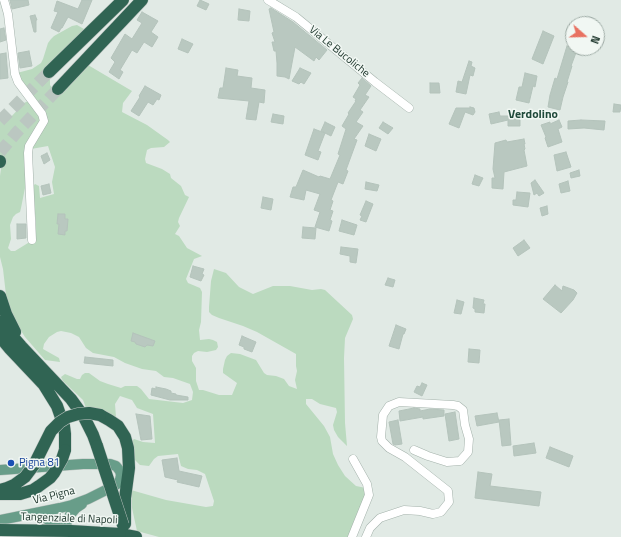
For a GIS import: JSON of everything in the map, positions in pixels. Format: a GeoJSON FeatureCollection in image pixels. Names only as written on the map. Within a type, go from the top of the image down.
{"type":"FeatureCollection","features":[{"type":"Feature","properties":{"kind":"highway"},"geometry":{"type":"LineString","coordinates":[[49,72],[123,0]]}},
{"type":"Feature","properties":{"kind":"highway"},"geometry":{"type":"LineString","coordinates":[[58,89],[142,0]]}},
{"type":"Feature","properties":{"kind":"highway"},"geometry":{"type":"LineString","coordinates":[[0,296],[17,348]]}},
{"type":"Feature","properties":{"kind":"highway"},"geometry":{"type":"LineString","coordinates":[[0,322],[17,348],[42,375],[71,399],[80,411],[93,434],[123,528]]}},
{"type":"Feature","properties":{"kind":"highway"},"geometry":{"type":"LineString","coordinates":[[0,337],[17,348]]}},
{"type":"Feature","properties":{"kind":"highway"},"geometry":{"type":"LineString","coordinates":[[0,341],[17,348]]}},
{"type":"Feature","properties":{"kind":"highway"},"geometry":{"type":"LineString","coordinates":[[0,494],[20,494],[33,490],[50,478],[62,459],[65,450],[65,434],[61,416],[42,375]]}},
{"type":"Feature","properties":{"kind":"highway"},"geometry":{"type":"LineString","coordinates":[[0,490],[14,485],[25,477],[34,465],[51,431],[60,422],[68,417],[78,414],[89,413],[100,415],[118,426],[127,442],[129,461],[123,528]]}},
{"type":"Feature","properties":{"kind":"highway","name":"Tangenziale di Napoli"},"geometry":{"type":"LineString","coordinates":[[0,530],[71,531],[123,528],[136,537]]}},
{"type":"Feature","properties":{"kind":"main road","name":"Via Pigna"},"geometry":{"type":"LineString","coordinates":[[0,470],[83,464],[110,464],[116,466],[121,475],[117,484],[88,499],[60,508],[0,520]]}},
{"type":"Feature","properties":{"kind":"main road","name":"Via Pigna"},"geometry":{"type":"LineString","coordinates":[[60,537],[70,515],[88,499]]}},
{"type":"Feature","properties":{"kind":"main road","name":"Via Pigna"},"geometry":{"type":"LineString","coordinates":[[25,515],[34,515],[47,519],[56,525],[60,537]]}},
{"type":"Feature","properties":{"kind":"street"},"geometry":{"type":"LineString","coordinates":[[4,0],[8,14],[15,74],[18,82],[42,114],[44,121],[28,152],[32,240]]}},
{"type":"Feature","properties":{"kind":"street","name":"Via Le Bucoliche"},"geometry":{"type":"LineString","coordinates":[[268,0],[296,17],[409,108]]}},
{"type":"Feature","properties":{"kind":"street"},"geometry":{"type":"LineString","coordinates":[[366,537],[370,528],[380,518],[404,510],[433,514],[442,512],[449,502],[448,491],[405,457],[389,448],[382,442],[382,415],[389,406],[399,402],[453,405],[458,406],[463,410],[469,439],[468,452],[460,461],[447,462],[414,450]]}},
{"type":"Feature","properties":{"kind":"street"},"geometry":{"type":"LineString","coordinates":[[352,537],[369,496],[367,484],[353,459]]}},
{"type":"Feature","properties":{"kind":"green space"},"geometry":{"type":"Polygon","coordinates":[[[77,25],[84,29],[47,77],[50,80],[50,85],[53,89],[88,65],[132,91],[123,103],[122,112],[147,125],[170,142],[164,147],[151,148],[147,150],[145,159],[146,163],[162,169],[170,174],[171,178],[181,186],[185,195],[189,197],[179,218],[178,222],[180,226],[175,234],[179,236],[187,248],[202,256],[194,259],[186,279],[188,283],[200,288],[202,292],[201,322],[199,330],[200,340],[213,340],[217,342],[218,347],[216,350],[207,352],[198,351],[192,356],[192,361],[196,368],[196,381],[199,390],[219,395],[232,395],[237,383],[223,373],[225,360],[231,353],[240,354],[256,360],[264,373],[284,379],[289,386],[297,389],[295,380],[297,371],[296,354],[257,332],[219,318],[209,312],[211,281],[214,269],[226,273],[239,287],[253,294],[273,286],[290,286],[312,290],[325,290],[352,315],[353,319],[345,338],[344,358],[345,423],[347,446],[338,437],[334,430],[333,425],[337,412],[336,408],[320,404],[312,399],[306,399],[306,404],[324,426],[330,437],[333,454],[345,476],[356,486],[366,488],[367,496],[348,537],[159,537],[137,531],[132,508],[131,490],[166,500],[206,507],[213,506],[214,501],[205,474],[197,470],[188,469],[181,466],[178,454],[158,456],[149,466],[140,465],[134,459],[134,450],[131,442],[134,439],[143,442],[155,443],[153,414],[137,408],[132,400],[120,396],[115,404],[116,417],[86,408],[83,400],[63,381],[61,377],[65,374],[80,379],[85,373],[89,373],[100,381],[121,388],[125,386],[137,386],[149,399],[183,403],[192,400],[193,392],[190,384],[173,378],[164,377],[156,371],[142,369],[114,357],[93,353],[86,348],[79,337],[71,333],[61,331],[49,337],[44,344],[43,349],[59,358],[60,362],[45,360],[25,337],[13,318],[6,295],[0,257],[0,176],[2,161],[0,160],[0,118],[5,120],[9,119],[24,103],[28,101],[38,112],[41,120],[26,155],[25,188],[20,212],[13,217],[10,225],[11,239],[8,248],[11,251],[15,251],[28,243],[35,235],[36,222],[32,187],[35,184],[39,186],[40,198],[54,194],[52,182],[55,167],[48,146],[31,149],[46,119],[45,110],[22,83],[17,73],[32,69],[41,63],[48,43],[51,39],[72,26],[77,25]]]}},
{"type":"Feature","properties":{"kind":"building"},"geometry":{"type":"Polygon","coordinates":[[[10,0],[28,0],[29,5],[12,9],[10,0]]]}},
{"type":"Feature","properties":{"kind":"building"},"geometry":{"type":"Polygon","coordinates":[[[82,0],[92,0],[82,24],[68,17],[59,32],[51,28],[58,12],[54,11],[57,1],[78,9],[82,0]]]}},
{"type":"Feature","properties":{"kind":"building"},"geometry":{"type":"Polygon","coordinates":[[[200,0],[209,4],[206,10],[197,6],[200,0]]]}},
{"type":"Feature","properties":{"kind":"building"},"geometry":{"type":"Polygon","coordinates":[[[271,8],[293,22],[327,50],[319,60],[316,57],[314,61],[295,47],[289,79],[277,76],[276,51],[274,51],[272,42],[275,42],[272,33],[274,32],[269,9],[271,8]]]}},
{"type":"Feature","properties":{"kind":"building"},"geometry":{"type":"Polygon","coordinates":[[[239,9],[250,11],[249,21],[238,20],[239,9]]]}},
{"type":"Feature","properties":{"kind":"building"},"geometry":{"type":"Polygon","coordinates":[[[142,12],[158,21],[151,32],[158,37],[152,47],[144,42],[137,53],[132,50],[120,70],[123,72],[119,79],[109,72],[115,62],[111,58],[125,34],[132,39],[142,23],[137,20],[142,12]]]}},
{"type":"Feature","properties":{"kind":"building"},"geometry":{"type":"Polygon","coordinates":[[[35,15],[37,20],[36,32],[34,32],[30,16],[35,15]]]}},
{"type":"Feature","properties":{"kind":"building"},"geometry":{"type":"Polygon","coordinates":[[[4,28],[6,40],[0,42],[0,29],[4,28]]]}},
{"type":"Feature","properties":{"kind":"building"},"geometry":{"type":"Polygon","coordinates":[[[543,31],[554,36],[543,64],[532,59],[543,31]]]}},
{"type":"Feature","properties":{"kind":"building"},"geometry":{"type":"Polygon","coordinates":[[[182,39],[193,44],[188,53],[178,49],[182,39]]]}},
{"type":"Feature","properties":{"kind":"building"},"geometry":{"type":"Polygon","coordinates":[[[29,51],[32,66],[20,68],[18,53],[29,51]]]}},
{"type":"Feature","properties":{"kind":"building"},"geometry":{"type":"Polygon","coordinates":[[[6,53],[8,78],[0,79],[0,54],[6,53]]]}},
{"type":"Feature","properties":{"kind":"building"},"geometry":{"type":"Polygon","coordinates":[[[565,53],[565,56],[575,56],[560,110],[548,107],[555,78],[557,79],[565,53]]]}},
{"type":"Feature","properties":{"kind":"building"},"geometry":{"type":"Polygon","coordinates":[[[469,61],[472,62],[471,66],[475,68],[473,76],[470,75],[466,94],[456,92],[458,81],[462,82],[469,61]]]}},
{"type":"Feature","properties":{"kind":"building"},"geometry":{"type":"Polygon","coordinates":[[[226,68],[238,70],[237,76],[252,78],[251,88],[265,90],[264,103],[259,102],[256,120],[246,119],[249,101],[218,98],[220,88],[223,88],[226,68]]]}},
{"type":"Feature","properties":{"kind":"building"},"geometry":{"type":"Polygon","coordinates":[[[300,68],[311,73],[304,84],[301,82],[299,84],[292,81],[300,68]]]}},
{"type":"Feature","properties":{"kind":"building"},"geometry":{"type":"Polygon","coordinates":[[[525,73],[537,76],[535,87],[533,86],[529,103],[516,100],[519,87],[522,87],[525,73]]]}},
{"type":"Feature","properties":{"kind":"building"},"geometry":{"type":"Polygon","coordinates":[[[362,78],[371,86],[365,95],[369,97],[360,110],[363,112],[356,122],[363,126],[354,139],[357,140],[346,170],[348,171],[343,184],[338,182],[331,200],[333,201],[330,210],[333,211],[329,231],[315,227],[320,212],[314,210],[320,194],[306,190],[304,200],[290,197],[293,187],[296,187],[303,170],[319,177],[330,179],[340,155],[338,154],[346,129],[342,126],[356,101],[353,97],[360,85],[358,83],[362,78]]]}},
{"type":"Feature","properties":{"kind":"building"},"geometry":{"type":"Polygon","coordinates":[[[430,83],[439,83],[440,93],[430,93],[430,83]]]}},
{"type":"Feature","properties":{"kind":"building"},"geometry":{"type":"Polygon","coordinates":[[[145,86],[161,95],[159,100],[157,99],[153,105],[148,102],[139,116],[131,111],[145,86]]]}},
{"type":"Feature","properties":{"kind":"building"},"geometry":{"type":"Polygon","coordinates":[[[614,104],[621,105],[620,112],[613,112],[614,104]]]}},
{"type":"Feature","properties":{"kind":"building"},"geometry":{"type":"Polygon","coordinates":[[[456,108],[474,108],[475,112],[473,115],[465,112],[459,128],[449,124],[456,108]]]}},
{"type":"Feature","properties":{"kind":"building"},"geometry":{"type":"Polygon","coordinates":[[[499,112],[500,116],[519,116],[520,126],[508,126],[508,120],[491,124],[489,114],[499,112]]]}},
{"type":"Feature","properties":{"kind":"building"},"geometry":{"type":"Polygon","coordinates":[[[273,114],[284,116],[283,124],[271,122],[273,114]]]}},
{"type":"Feature","properties":{"kind":"building"},"geometry":{"type":"Polygon","coordinates":[[[559,120],[562,127],[558,129],[562,142],[548,147],[541,125],[550,122],[550,124],[559,120]]]}},
{"type":"Feature","properties":{"kind":"building"},"geometry":{"type":"Polygon","coordinates":[[[568,121],[605,121],[604,130],[584,128],[568,129],[568,121]]]}},
{"type":"Feature","properties":{"kind":"building"},"geometry":{"type":"Polygon","coordinates":[[[325,122],[335,127],[331,136],[321,131],[325,122]]]}},
{"type":"Feature","properties":{"kind":"building"},"geometry":{"type":"Polygon","coordinates":[[[383,122],[393,128],[388,134],[379,128],[383,122]]]}},
{"type":"Feature","properties":{"kind":"building"},"geometry":{"type":"Polygon","coordinates":[[[314,129],[325,133],[318,151],[321,152],[318,160],[305,155],[314,129]]]}},
{"type":"Feature","properties":{"kind":"building"},"geometry":{"type":"Polygon","coordinates":[[[369,134],[381,139],[376,151],[365,146],[369,134]]]}},
{"type":"Feature","properties":{"kind":"building"},"geometry":{"type":"Polygon","coordinates":[[[524,139],[524,150],[527,166],[504,172],[503,189],[492,188],[492,178],[495,178],[493,169],[495,143],[506,140],[507,142],[524,139]]]}},
{"type":"Feature","properties":{"kind":"building"},"geometry":{"type":"Polygon","coordinates":[[[566,152],[571,167],[557,171],[554,155],[566,152]]]}},
{"type":"Feature","properties":{"kind":"building"},"geometry":{"type":"Polygon","coordinates":[[[47,153],[50,160],[44,164],[41,156],[47,153]]]}},
{"type":"Feature","properties":{"kind":"building"},"geometry":{"type":"Polygon","coordinates":[[[579,170],[580,176],[571,178],[570,173],[579,170]]]}},
{"type":"Feature","properties":{"kind":"building"},"geometry":{"type":"Polygon","coordinates":[[[475,175],[483,178],[479,186],[472,184],[475,175]]]}},
{"type":"Feature","properties":{"kind":"building"},"geometry":{"type":"Polygon","coordinates":[[[535,180],[544,193],[539,196],[537,193],[534,195],[531,183],[535,180]]]}},
{"type":"Feature","properties":{"kind":"building"},"geometry":{"type":"Polygon","coordinates":[[[568,181],[570,191],[561,193],[559,184],[568,181]]]}},
{"type":"Feature","properties":{"kind":"building"},"geometry":{"type":"Polygon","coordinates":[[[366,182],[379,185],[377,191],[365,189],[366,182]]]}},
{"type":"Feature","properties":{"kind":"building"},"geometry":{"type":"Polygon","coordinates":[[[49,184],[51,193],[43,195],[41,186],[49,184]]]}},
{"type":"Feature","properties":{"kind":"building"},"geometry":{"type":"Polygon","coordinates":[[[517,192],[530,193],[528,207],[513,205],[513,200],[516,200],[517,192]]]}},
{"type":"Feature","properties":{"kind":"building"},"geometry":{"type":"Polygon","coordinates":[[[263,197],[273,199],[271,210],[261,208],[263,197]]]}},
{"type":"Feature","properties":{"kind":"building"},"geometry":{"type":"Polygon","coordinates":[[[366,201],[373,204],[366,222],[360,220],[362,216],[360,215],[366,201]]]}},
{"type":"Feature","properties":{"kind":"building"},"geometry":{"type":"Polygon","coordinates":[[[547,206],[548,214],[542,216],[540,208],[547,206]]]}},
{"type":"Feature","properties":{"kind":"building"},"geometry":{"type":"Polygon","coordinates":[[[58,214],[65,214],[65,219],[68,219],[67,231],[65,231],[65,235],[58,234],[58,214]]]}},
{"type":"Feature","properties":{"kind":"building"},"geometry":{"type":"Polygon","coordinates":[[[342,220],[357,225],[354,235],[339,231],[342,220]]]}},
{"type":"Feature","properties":{"kind":"building"},"geometry":{"type":"Polygon","coordinates":[[[17,224],[26,224],[26,238],[17,239],[17,224]]]}},
{"type":"Feature","properties":{"kind":"building"},"geometry":{"type":"Polygon","coordinates":[[[303,227],[316,228],[315,239],[302,238],[303,227]]]}},
{"type":"Feature","properties":{"kind":"building"},"geometry":{"type":"Polygon","coordinates":[[[524,240],[530,248],[518,256],[513,248],[524,240]]]}},
{"type":"Feature","properties":{"kind":"building"},"geometry":{"type":"Polygon","coordinates":[[[341,247],[358,249],[356,263],[350,262],[350,256],[340,254],[341,247]]]}},
{"type":"Feature","properties":{"kind":"building"},"geometry":{"type":"Polygon","coordinates":[[[193,266],[204,269],[202,274],[204,275],[201,281],[190,277],[193,266]]]}},
{"type":"Feature","properties":{"kind":"building"},"geometry":{"type":"Polygon","coordinates":[[[388,278],[395,280],[393,287],[385,285],[388,278]]]}},
{"type":"Feature","properties":{"kind":"building"},"geometry":{"type":"Polygon","coordinates":[[[555,285],[562,291],[563,286],[574,290],[577,293],[573,300],[561,313],[543,299],[555,285]]]}},
{"type":"Feature","properties":{"kind":"building"},"geometry":{"type":"Polygon","coordinates":[[[474,298],[484,300],[484,313],[475,312],[475,309],[473,308],[474,298]]]}},
{"type":"Feature","properties":{"kind":"building"},"geometry":{"type":"Polygon","coordinates":[[[457,300],[464,302],[461,314],[454,313],[457,300]]]}},
{"type":"Feature","properties":{"kind":"building"},"geometry":{"type":"Polygon","coordinates":[[[396,325],[406,329],[399,349],[389,346],[396,325]]]}},
{"type":"Feature","properties":{"kind":"building"},"geometry":{"type":"Polygon","coordinates":[[[133,333],[155,341],[153,346],[147,345],[145,347],[131,341],[133,333]]]}},
{"type":"Feature","properties":{"kind":"building"},"geometry":{"type":"Polygon","coordinates":[[[242,336],[256,342],[252,352],[239,345],[242,336]]]}},
{"type":"Feature","properties":{"kind":"building"},"geometry":{"type":"Polygon","coordinates":[[[469,349],[480,350],[479,363],[468,362],[469,349]]]}},
{"type":"Feature","properties":{"kind":"building"},"geometry":{"type":"Polygon","coordinates":[[[85,357],[113,360],[113,366],[84,363],[85,357]]]}},
{"type":"Feature","properties":{"kind":"building"},"geometry":{"type":"Polygon","coordinates":[[[422,383],[427,385],[422,396],[414,392],[417,386],[420,387],[422,383]]]}},
{"type":"Feature","properties":{"kind":"building"},"geometry":{"type":"Polygon","coordinates":[[[156,387],[171,391],[171,393],[176,395],[188,397],[188,400],[170,400],[151,395],[152,388],[156,389],[156,387]]]}},
{"type":"Feature","properties":{"kind":"building"},"geometry":{"type":"Polygon","coordinates":[[[414,408],[420,409],[420,411],[430,409],[444,410],[444,416],[423,419],[423,417],[400,421],[399,411],[414,408]]]}},
{"type":"Feature","properties":{"kind":"building"},"geometry":{"type":"Polygon","coordinates":[[[455,412],[459,439],[449,441],[445,414],[455,412]]]}},
{"type":"Feature","properties":{"kind":"building"},"geometry":{"type":"Polygon","coordinates":[[[497,413],[499,422],[477,426],[475,416],[497,413]]]}},
{"type":"Feature","properties":{"kind":"building"},"geometry":{"type":"Polygon","coordinates":[[[136,414],[150,416],[152,439],[141,440],[136,414]]]}},
{"type":"Feature","properties":{"kind":"building"},"geometry":{"type":"Polygon","coordinates":[[[509,419],[511,445],[502,446],[499,420],[509,419]]]}},
{"type":"Feature","properties":{"kind":"building"},"geometry":{"type":"Polygon","coordinates":[[[398,420],[402,444],[395,445],[393,444],[389,422],[398,420]]]}},
{"type":"Feature","properties":{"kind":"building"},"geometry":{"type":"Polygon","coordinates":[[[534,443],[536,453],[514,456],[513,446],[534,443]]]}},
{"type":"Feature","properties":{"kind":"building"},"geometry":{"type":"Polygon","coordinates":[[[550,447],[573,456],[569,467],[546,458],[550,447]]]}},
{"type":"Feature","properties":{"kind":"building"},"geometry":{"type":"Polygon","coordinates":[[[177,458],[179,471],[202,476],[199,487],[177,482],[178,480],[165,477],[162,460],[177,458]]]}},
{"type":"Feature","properties":{"kind":"building"},"geometry":{"type":"Polygon","coordinates":[[[478,472],[492,474],[490,486],[541,492],[539,506],[475,498],[478,472]]]}},
{"type":"Feature","properties":{"kind":"tunnel"},"geometry":{"type":"LineString","coordinates":[[0,121],[49,72]]}},
{"type":"Feature","properties":{"kind":"tunnel"},"geometry":{"type":"LineString","coordinates":[[0,152],[58,89]]}},
{"type":"Feature","properties":{"kind":"place","name":"Pigna 81"},"geometry":{"type":"Point","coordinates":[11,463]}},
{"type":"Feature","properties":{"kind":"district","name":"Verdolino"},"geometry":{"type":"Point","coordinates":[533,115]}}]}
